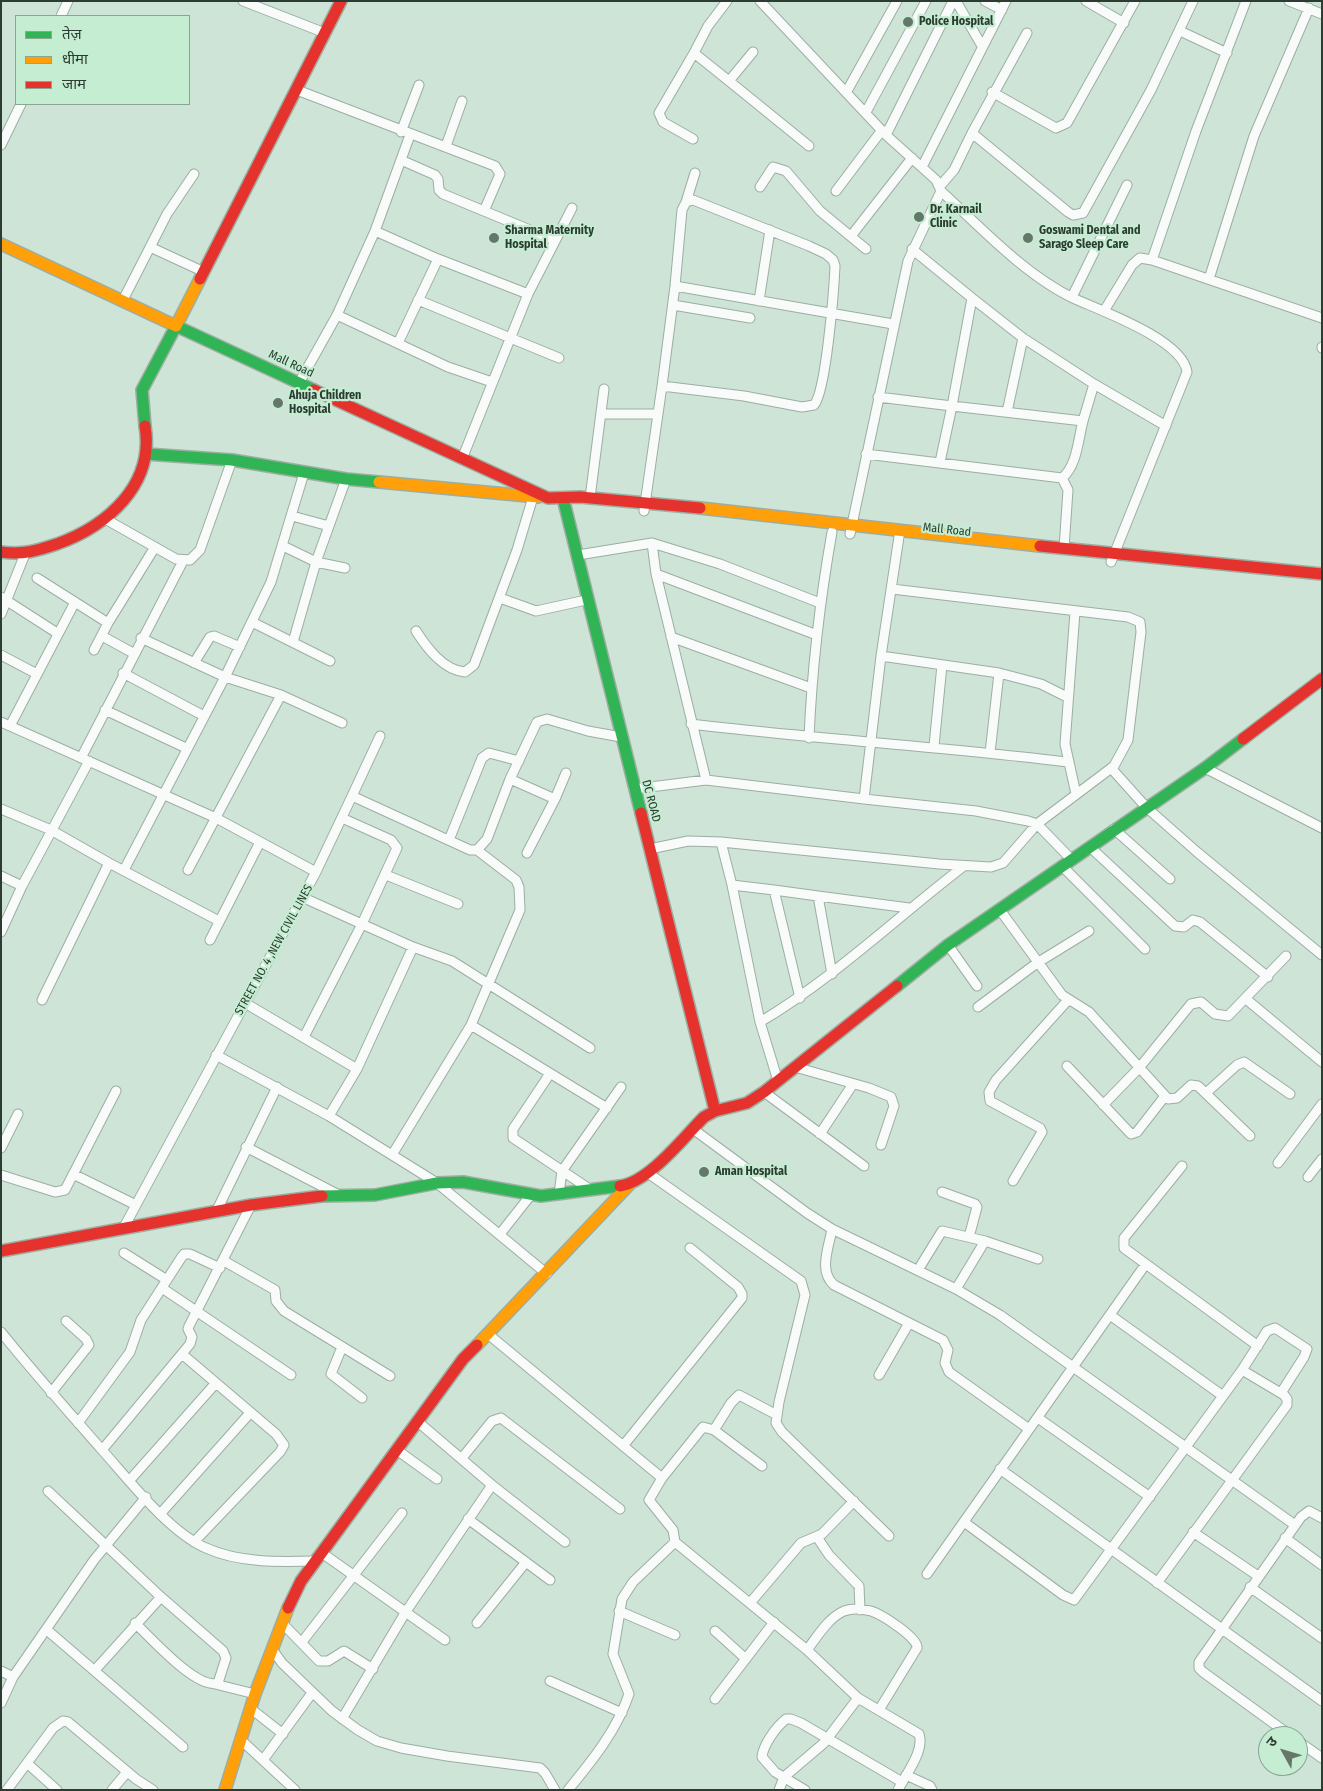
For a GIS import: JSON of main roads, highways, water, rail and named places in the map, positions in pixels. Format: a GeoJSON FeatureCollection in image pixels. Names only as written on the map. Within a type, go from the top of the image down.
{"type":"FeatureCollection","features":[{"type":"Feature","properties":{"kind":"main road"},"geometry":{"type":"LineString","coordinates":[[2,554],[25,554],[68,541],[107,520],[122,507],[136,484],[146,454],[147,435],[141,398],[142,390],[341,1]]}},
{"type":"Feature","properties":{"kind":"main road","name":"Mall Road"},"geometry":{"type":"LineString","coordinates":[[1,244],[124,298],[176,326],[548,498],[590,498],[832,532],[851,529]]}},
{"type":"Feature","properties":{"kind":"main road"},"geometry":{"type":"LineString","coordinates":[[146,454],[232,460],[346,479],[548,498]]}},
{"type":"Feature","properties":{"kind":"main road","name":"Mall Road"},"geometry":{"type":"LineString","coordinates":[[567,499],[587,507],[645,507],[1113,558],[1322,583]]}},
{"type":"Feature","properties":{"kind":"main road","name":"DC ROAD"},"geometry":{"type":"LineString","coordinates":[[567,499],[586,600],[715,1111]]}},
{"type":"Feature","properties":{"kind":"main road","name":"Mall Road"},"geometry":{"type":"LineString","coordinates":[[900,535],[1064,548],[1113,558],[1322,574]]}},
{"type":"Feature","properties":{"kind":"main road"},"geometry":{"type":"LineString","coordinates":[[225,1790],[250,1708],[295,1590],[463,1360],[629,1186],[648,1173],[693,1129],[715,1111],[746,1103],[764,1092],[948,946],[1068,864],[1146,806],[1205,768],[1319,686]]}},
{"type":"Feature","properties":{"kind":"main road"},"geometry":{"type":"LineString","coordinates":[[1,1251],[251,1205],[338,1194],[375,1195],[437,1183],[463,1182],[530,1196],[629,1186]]}},
{"type":"Feature","properties":{"kind":"place","name":"Police Hospital"},"geometry":{"type":"Point","coordinates":[908,22]}},
{"type":"Feature","properties":{"kind":"place","name":"Dr. Karnail Clinic"},"geometry":{"type":"Point","coordinates":[919,217]}},
{"type":"Feature","properties":{"kind":"place","name":"Sharma Maternity Hospital"},"geometry":{"type":"Point","coordinates":[494,238]}},
{"type":"Feature","properties":{"kind":"place","name":"Goswami Dental and Sarago Sleep Care"},"geometry":{"type":"Point","coordinates":[1028,238]}},
{"type":"Feature","properties":{"kind":"place","name":"Ahuja Children Hospital"},"geometry":{"type":"Point","coordinates":[278,403]}},
{"type":"Feature","properties":{"kind":"place","name":"Aman Hospital"},"geometry":{"type":"Point","coordinates":[704,1172]}}]}
